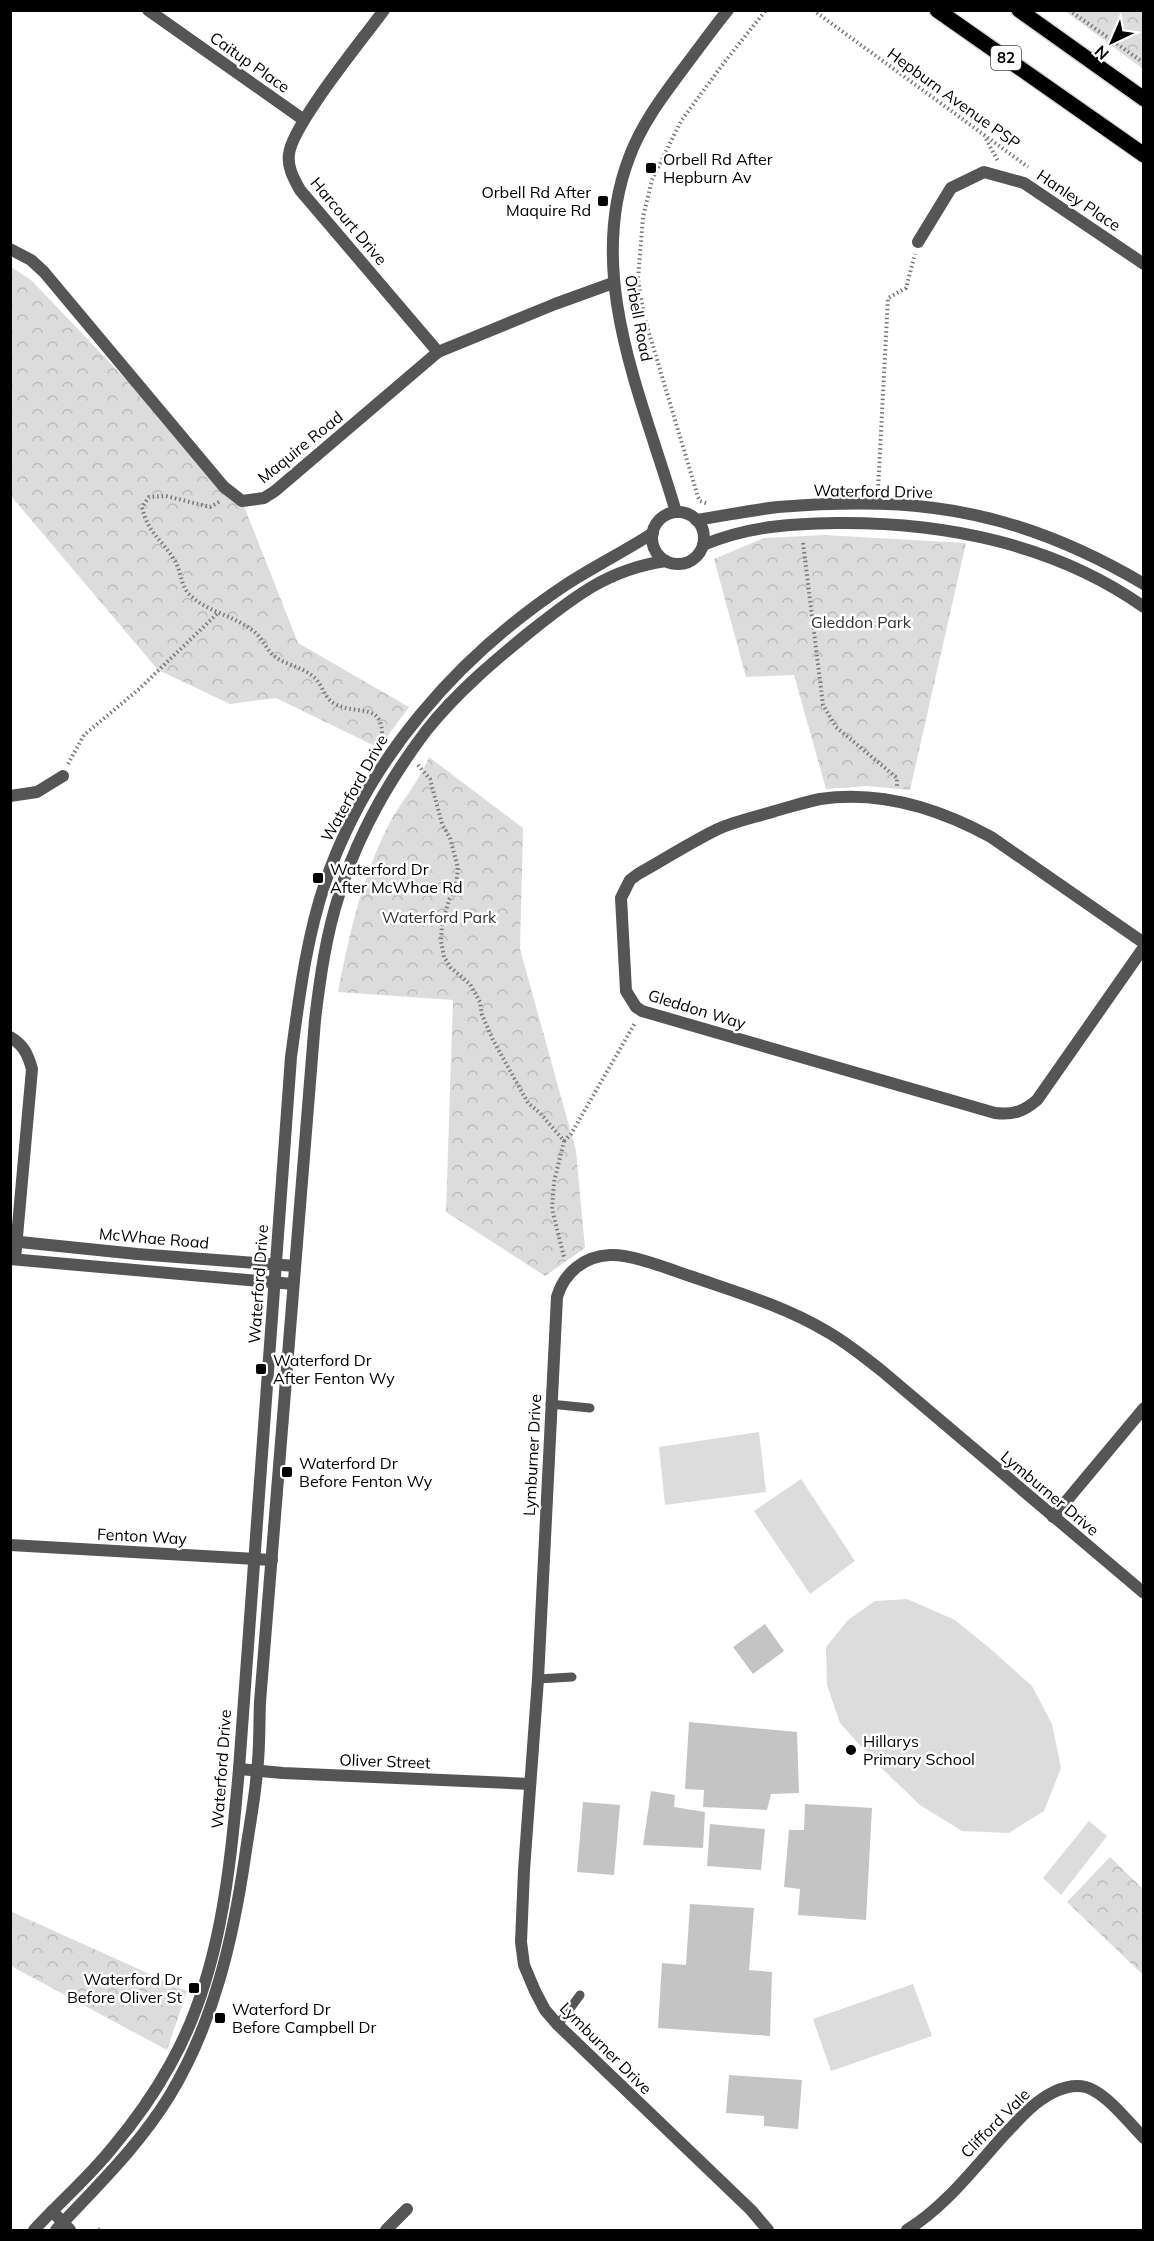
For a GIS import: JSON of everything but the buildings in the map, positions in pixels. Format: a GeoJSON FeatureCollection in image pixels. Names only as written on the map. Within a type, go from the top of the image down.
{"type":"FeatureCollection","features":[{"type":"Feature","properties":{"kind":"main road"},"geometry":{"type":"LineString","coordinates":[[931,10],[952,21]]}},
{"type":"Feature","properties":{"kind":"main road","name":"82"},"geometry":{"type":"LineString","coordinates":[[938,10],[1143,155]]}},
{"type":"Feature","properties":{"kind":"main road"},"geometry":{"type":"LineString","coordinates":[[1019,10],[1143,99]]}},
{"type":"Feature","properties":{"kind":"street","name":"Caitup Place"},"geometry":{"type":"LineString","coordinates":[[148,10],[304,120]]}},
{"type":"Feature","properties":{"kind":"street","name":"Harcourt Drive"},"geometry":{"type":"LineString","coordinates":[[384,10],[304,120],[289,154],[289,165],[300,190],[438,352]]}},
{"type":"Feature","properties":{"kind":"street","name":"Orbell Road"},"geometry":{"type":"LineString","coordinates":[[676,512],[626,349],[613,283],[614,216],[629,158],[641,132],[659,101],[727,11]]}},
{"type":"Feature","properties":{"kind":"street","name":"Hanley Place"},"geometry":{"type":"LineString","coordinates":[[918,242],[951,188],[984,172],[1024,183],[1143,264]]}},
{"type":"Feature","properties":{"kind":"street"},"geometry":{"type":"LineString","coordinates":[[10,249],[31,260],[44,272],[232,495]]}},
{"type":"Feature","properties":{"kind":"street","name":"Maquire Road"},"geometry":{"type":"LineString","coordinates":[[232,495],[242,501],[251,501],[264,498],[275,491],[438,352],[613,283]]}},
{"type":"Feature","properties":{"kind":"street","name":"Waterford Drive"},"geometry":{"type":"LineString","coordinates":[[696,520],[776,507],[877,505],[933,508],[1023,529],[1078,548],[1143,584]]}},
{"type":"Feature","properties":{"kind":"street"},"geometry":{"type":"LineString","coordinates":[[676,512],[691,515],[703,531],[703,544],[695,558],[681,564],[666,561],[655,549],[653,533],[661,519],[676,512]]}},
{"type":"Feature","properties":{"kind":"street","name":"Waterford Drive"},"geometry":{"type":"LineString","coordinates":[[703,544],[739,531],[789,524],[907,525],[940,529],[1008,543],[1076,568],[1106,583],[1143,607]]}},
{"type":"Feature","properties":{"kind":"street","name":"Waterford Drive"},"geometry":{"type":"LineString","coordinates":[[34,2230],[111,2150],[129,2127],[170,2064],[206,1980],[224,1901],[231,1860],[239,1769],[243,1687],[255,1559],[274,1264],[284,1173],[291,1057],[299,997],[315,918],[325,883],[340,846],[377,774],[393,749],[433,698],[499,635],[566,584],[653,533]]}},
{"type":"Feature","properties":{"kind":"street","name":"Waterford Drive"},"geometry":{"type":"LineString","coordinates":[[63,2228],[144,2133],[189,2062],[215,1997],[236,1920],[258,1771],[260,1702],[318,989],[338,897],[350,863],[381,802],[408,759],[437,719],[474,680],[562,606],[598,582],[622,570],[666,561]]}},
{"type":"Feature","properties":{"kind":"street"},"geometry":{"type":"LineString","coordinates":[[10,796],[37,792],[63,776]]}},
{"type":"Feature","properties":{"kind":"street","name":"Gleddon Way"},"geometry":{"type":"LineString","coordinates":[[1143,943],[991,837],[969,825],[898,800],[869,797],[825,799],[736,822],[718,829],[630,880],[621,898],[626,991],[642,1011],[995,1113],[1010,1114],[1024,1110],[1037,1101],[1143,947]]}},
{"type":"Feature","properties":{"kind":"street"},"geometry":{"type":"LineString","coordinates":[[10,1037],[17,1041],[28,1054],[32,1069],[13,1259]]}},
{"type":"Feature","properties":{"kind":"street","name":"McWhae Road"},"geometry":{"type":"LineString","coordinates":[[14,1241],[137,1254],[295,1266]]}},
{"type":"Feature","properties":{"kind":"street","name":"Lymburner Drive"},"geometry":{"type":"LineString","coordinates":[[768,2230],[751,2210],[558,2025],[545,2010],[524,1965],[521,1942],[538,1678],[550,1404],[557,1297],[561,1282],[570,1272],[589,1260],[611,1255],[670,1269],[805,1319],[850,1347],[882,1371],[1143,1593]]}},
{"type":"Feature","properties":{"kind":"street","name":"McWhae Road"},"geometry":{"type":"LineString","coordinates":[[13,1259],[293,1284]]}},
{"type":"Feature","properties":{"kind":"street"},"geometry":{"type":"LineString","coordinates":[[1053,1517],[1143,1408]]}},
{"type":"Feature","properties":{"kind":"street","name":"Fenton Way"},"geometry":{"type":"LineString","coordinates":[[10,1545],[272,1560]]}},
{"type":"Feature","properties":{"kind":"street","name":"Oliver Street"},"geometry":{"type":"LineString","coordinates":[[239,1769],[530,1784]]}},
{"type":"Feature","properties":{"kind":"street","name":"Clifford Vale"},"geometry":{"type":"LineString","coordinates":[[907,2230],[932,2212],[1021,2118],[1040,2100],[1055,2091],[1073,2086],[1092,2089],[1111,2104],[1143,2138]]}},
{"type":"Feature","properties":{"kind":"street"},"geometry":{"type":"LineString","coordinates":[[386,2230],[407,2209]]}},
{"type":"Feature","properties":{"kind":"street"},"geometry":{"type":"LineString","coordinates":[[52,2211],[63,2228]]}},
{"type":"Feature","properties":{"kind":"lane"},"geometry":{"type":"LineString","coordinates":[[550,1404],[590,1408]]}},
{"type":"Feature","properties":{"kind":"lane"},"geometry":{"type":"LineString","coordinates":[[538,1678],[572,1677]]}},
{"type":"Feature","properties":{"kind":"lane"},"geometry":{"type":"LineString","coordinates":[[558,2025],[580,1995]]}},
{"type":"Feature","properties":{"kind":"path"},"geometry":{"type":"LineString","coordinates":[[711,505],[700,501],[698,497],[644,316],[638,279],[640,239],[652,180],[681,122],[766,10]]}},
{"type":"Feature","properties":{"kind":"path","name":"Hepburn Avenue PSP"},"geometry":{"type":"LineString","coordinates":[[813,10],[1034,171]]}},
{"type":"Feature","properties":{"kind":"path"},"geometry":{"type":"LineString","coordinates":[[1069,10],[1143,63]]}},
{"type":"Feature","properties":{"kind":"path"},"geometry":{"type":"LineString","coordinates":[[877,505],[888,298],[906,288],[918,242]]}},
{"type":"Feature","properties":{"kind":"path"},"geometry":{"type":"LineString","coordinates":[[232,495],[210,507],[166,496],[149,497],[142,507],[146,523],[175,560],[183,586],[188,594],[253,630],[273,654],[287,663],[303,668],[317,680],[334,703],[367,710],[378,716],[383,728],[382,743],[393,749]]}},
{"type":"Feature","properties":{"kind":"path"},"geometry":{"type":"LineString","coordinates":[[803,543],[823,705],[836,727],[897,778],[898,800]]}},
{"type":"Feature","properties":{"kind":"path"},"geometry":{"type":"LineString","coordinates":[[63,776],[70,757],[84,735],[138,690],[219,612]]}},
{"type":"Feature","properties":{"kind":"path"},"geometry":{"type":"LineString","coordinates":[[408,759],[430,779],[442,824],[450,838],[457,861],[456,886],[449,900],[442,925],[441,941],[444,957],[451,968],[470,984],[480,1002],[482,1015],[493,1040],[528,1103],[540,1113],[564,1141]]}},
{"type":"Feature","properties":{"kind":"path"},"geometry":{"type":"LineString","coordinates":[[570,1272],[552,1209],[554,1182],[564,1141],[571,1134],[642,1011]]}},
{"type":"Feature","properties":{"kind":"green space"},"geometry":{"type":"Polygon","coordinates":[[[1065,11],[1143,11],[1143,69],[1065,11]]]}},
{"type":"Feature","properties":{"kind":"green space"},"geometry":{"type":"Polygon","coordinates":[[[10,266],[32,281],[242,501],[298,643],[409,707],[379,748],[276,698],[230,704],[158,670],[11,496],[10,266]]]}},
{"type":"Feature","properties":{"kind":"green space","name":"Gleddon Park"},"geometry":{"type":"Polygon","coordinates":[[[824,535],[966,543],[910,790],[868,786],[826,789],[794,675],[746,677],[714,559],[764,538],[824,535]]]}},
{"type":"Feature","properties":{"kind":"green space","name":"Waterford Park"},"geometry":{"type":"Polygon","coordinates":[[[429,757],[523,828],[520,949],[576,1151],[585,1248],[545,1276],[446,1212],[453,1000],[338,992],[352,928],[371,865],[389,824],[429,757]]]}},
{"type":"Feature","properties":{"kind":"green space"},"geometry":{"type":"Polygon","coordinates":[[[759,1432],[766,1492],[665,1505],[659,1447],[759,1432]]]}},
{"type":"Feature","properties":{"kind":"green space"},"geometry":{"type":"Polygon","coordinates":[[[801,1479],[855,1561],[810,1594],[754,1511],[801,1479]]]}},
{"type":"Feature","properties":{"kind":"green space"},"geometry":{"type":"Polygon","coordinates":[[[907,1599],[955,1620],[993,1651],[1032,1686],[1052,1724],[1061,1768],[1044,1811],[1009,1833],[962,1831],[920,1805],[875,1762],[840,1723],[827,1685],[826,1647],[848,1620],[875,1601],[907,1599]]]}},
{"type":"Feature","properties":{"kind":"green space"},"geometry":{"type":"Polygon","coordinates":[[[1089,1821],[1107,1836],[1061,1895],[1043,1878],[1089,1821]]]}},
{"type":"Feature","properties":{"kind":"green space"},"geometry":{"type":"Polygon","coordinates":[[[1110,1857],[1143,1889],[1143,1975],[1067,1902],[1110,1857]]]}},
{"type":"Feature","properties":{"kind":"green space"},"geometry":{"type":"Polygon","coordinates":[[[10,1911],[187,1991],[167,2050],[11,1966],[10,1911]]]}},
{"type":"Feature","properties":{"kind":"green space"},"geometry":{"type":"Polygon","coordinates":[[[913,1984],[932,2036],[831,2071],[813,2019],[913,1984]]]}},
{"type":"Feature","properties":{"kind":"place","name":"Orbell Rd After Hepburn Av"},"geometry":{"type":"Point","coordinates":[651,168]}},
{"type":"Feature","properties":{"kind":"place","name":"Orbell Rd After Maquire Rd"},"geometry":{"type":"Point","coordinates":[603,201]}},
{"type":"Feature","properties":{"kind":"place","name":"Waterford Dr After McWhae Rd"},"geometry":{"type":"Point","coordinates":[318,878]}},
{"type":"Feature","properties":{"kind":"place","name":"Waterford Dr After Fenton Wy"},"geometry":{"type":"Point","coordinates":[261,1369]}},
{"type":"Feature","properties":{"kind":"place","name":"Waterford Dr Before Fenton Wy"},"geometry":{"type":"Point","coordinates":[287,1472]}},
{"type":"Feature","properties":{"kind":"place","name":"Hillarys Primary School"},"geometry":{"type":"Point","coordinates":[851,1750]}},
{"type":"Feature","properties":{"kind":"place","name":"Waterford Dr Before Oliver St"},"geometry":{"type":"Point","coordinates":[194,1988]}},
{"type":"Feature","properties":{"kind":"place","name":"Waterford Dr Before Campbell Dr"},"geometry":{"type":"Point","coordinates":[220,2018]}}]}
